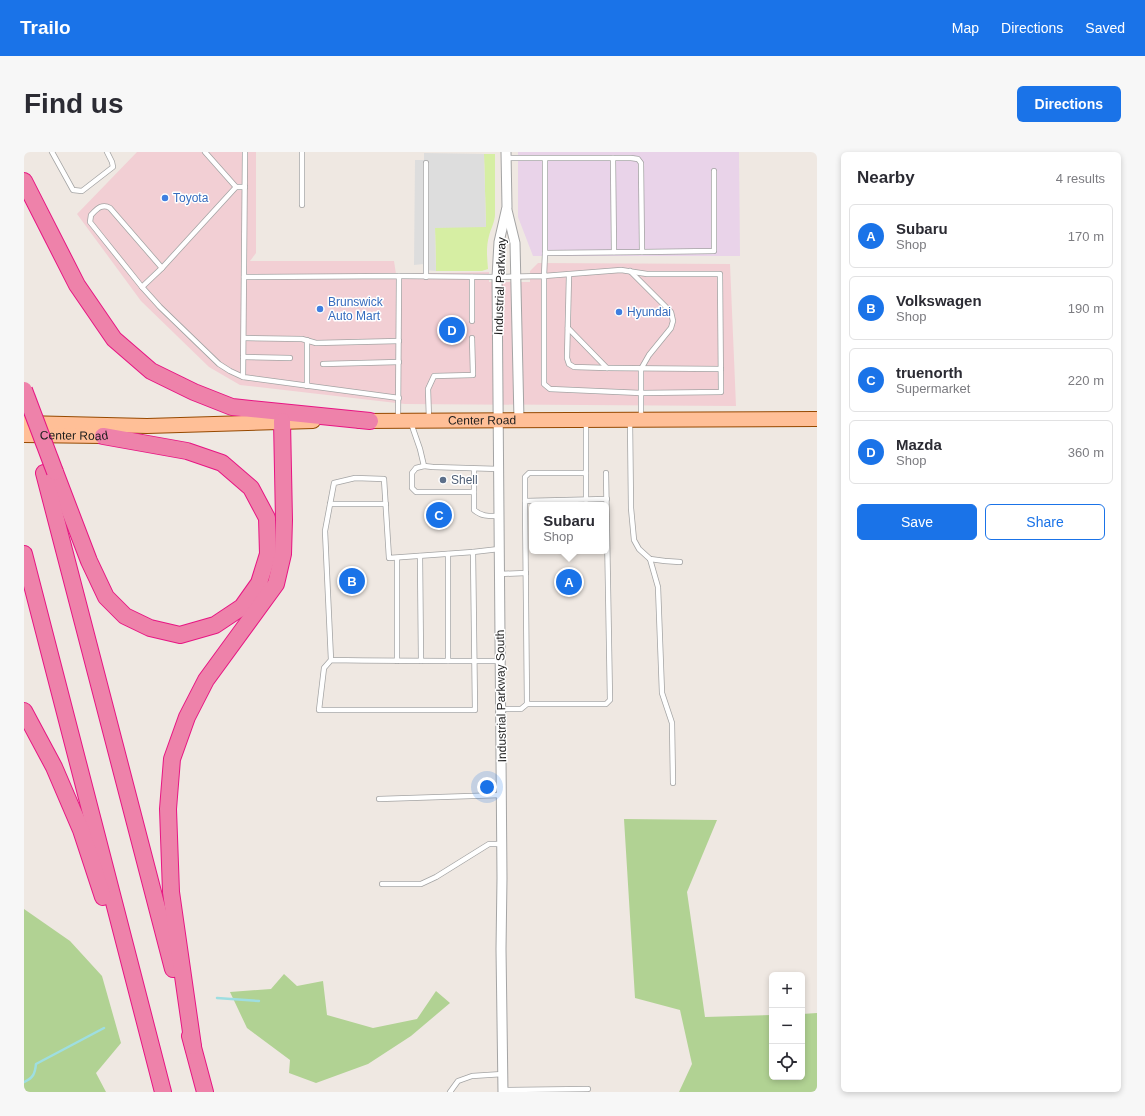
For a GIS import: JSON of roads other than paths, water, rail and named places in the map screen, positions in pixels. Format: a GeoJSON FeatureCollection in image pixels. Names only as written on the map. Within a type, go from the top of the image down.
{"type":"FeatureCollection","features":[{"type":"Feature","properties":{"kind":"highway"},"geometry":{"type":"LineString","coordinates":[[24,181],[77,285],[114,339],[151,371],[194,392],[232,407],[370,422]]}},
{"type":"Feature","properties":{"kind":"highway"},"geometry":{"type":"LineString","coordinates":[[24,390],[50,472],[205,1092]]}},
{"type":"Feature","properties":{"kind":"highway"},"geometry":{"type":"LineString","coordinates":[[24,394],[50,472],[89,561],[106,597],[125,616],[150,628],[180,635],[215,625],[242,607],[259,583],[268,554],[267,518],[251,488],[222,463],[188,451],[103,436]]}},
{"type":"Feature","properties":{"kind":"highway"},"geometry":{"type":"LineString","coordinates":[[193,1046],[171,892],[168,810],[172,759],[188,717],[206,680],[276,584],[282,554],[284,520],[282,422]]}},
{"type":"Feature","properties":{"kind":"highway"},"geometry":{"type":"LineString","coordinates":[[24,554],[163,1092]]}},
{"type":"Feature","properties":{"kind":"highway"},"geometry":{"type":"LineString","coordinates":[[24,711],[54,767],[81,830],[150,1040]]}},
{"type":"Feature","properties":{"kind":"main road","name":"Center Road"},"geometry":{"type":"LineString","coordinates":[[24,423],[147,426],[282,422],[817,419]]}},
{"type":"Feature","properties":{"kind":"main road","name":"Center Road"},"geometry":{"type":"LineString","coordinates":[[24,435],[103,436],[147,426]]}},
{"type":"Feature","properties":{"kind":"street","name":"Industrial Parkway"},"geometry":{"type":"LineString","coordinates":[[498,420],[499,242],[507,207],[506,155]]}},
{"type":"Feature","properties":{"kind":"street"},"geometry":{"type":"LineString","coordinates":[[507,207],[515,243],[517,277],[519,420]]}},
{"type":"Feature","properties":{"kind":"street","name":"Industrial Parkway South"},"geometry":{"type":"LineString","coordinates":[[498,420],[502,795],[501,949],[503,1091]]}},
{"type":"Feature","properties":{"kind":"lane"},"geometry":{"type":"LineString","coordinates":[[52,152],[73,190],[82,191],[112,167],[112,162],[107,152]]}},
{"type":"Feature","properties":{"kind":"lane"},"geometry":{"type":"LineString","coordinates":[[205,152],[236,187]]}},
{"type":"Feature","properties":{"kind":"lane"},"geometry":{"type":"LineString","coordinates":[[243,377],[245,152]]}},
{"type":"Feature","properties":{"kind":"lane"},"geometry":{"type":"LineString","coordinates":[[302,152],[302,204]]}},
{"type":"Feature","properties":{"kind":"lane"},"geometry":{"type":"LineString","coordinates":[[506,155],[545,158],[638,159],[641,163],[642,252]]}},
{"type":"Feature","properties":{"kind":"lane"},"geometry":{"type":"LineString","coordinates":[[244,277],[517,277],[544,276],[569,275],[621,270],[629,270],[647,274],[720,274],[721,392],[641,393],[550,389],[544,384],[544,276],[545,158]]}},
{"type":"Feature","properties":{"kind":"lane"},"geometry":{"type":"LineString","coordinates":[[613,158],[614,252]]}},
{"type":"Feature","properties":{"kind":"lane"},"geometry":{"type":"LineString","coordinates":[[426,163],[426,277]]}},
{"type":"Feature","properties":{"kind":"lane"},"geometry":{"type":"LineString","coordinates":[[545,253],[714,251],[714,171]]}},
{"type":"Feature","properties":{"kind":"lane"},"geometry":{"type":"LineString","coordinates":[[142,287],[162,268],[236,187],[245,187]]}},
{"type":"Feature","properties":{"kind":"lane"},"geometry":{"type":"LineString","coordinates":[[162,268],[110,208],[101,206],[90,214],[90,222],[142,287],[160,307],[219,364],[230,372],[243,377],[399,398]]}},
{"type":"Feature","properties":{"kind":"lane"},"geometry":{"type":"LineString","coordinates":[[629,270],[671,312],[673,321],[671,328],[649,355],[641,369],[641,393],[635,419],[632,533],[639,549],[650,559],[665,562],[680,562]]}},
{"type":"Feature","properties":{"kind":"lane"},"geometry":{"type":"LineString","coordinates":[[569,275],[567,358],[569,364],[574,367],[721,369]]}},
{"type":"Feature","properties":{"kind":"lane"},"geometry":{"type":"LineString","coordinates":[[399,276],[399,398],[404,421],[420,449],[424,466]]}},
{"type":"Feature","properties":{"kind":"lane"},"geometry":{"type":"LineString","coordinates":[[472,277],[472,321]]}},
{"type":"Feature","properties":{"kind":"lane"},"geometry":{"type":"LineString","coordinates":[[568,328],[607,368]]}},
{"type":"Feature","properties":{"kind":"lane"},"geometry":{"type":"LineString","coordinates":[[244,338],[302,339],[316,343],[399,341]]}},
{"type":"Feature","properties":{"kind":"lane"},"geometry":{"type":"LineString","coordinates":[[429,421],[428,389],[434,376],[474,375],[472,338]]}},
{"type":"Feature","properties":{"kind":"lane"},"geometry":{"type":"LineString","coordinates":[[307,340],[307,386]]}},
{"type":"Feature","properties":{"kind":"lane"},"geometry":{"type":"LineString","coordinates":[[243,357],[290,358]]}},
{"type":"Feature","properties":{"kind":"lane"},"geometry":{"type":"LineString","coordinates":[[323,364],[399,362]]}},
{"type":"Feature","properties":{"kind":"lane"},"geometry":{"type":"LineString","coordinates":[[586,420],[586,500]]}},
{"type":"Feature","properties":{"kind":"lane"},"geometry":{"type":"LineString","coordinates":[[474,492],[416,492],[412,488],[412,474],[416,468],[424,466],[433,468],[499,469]]}},
{"type":"Feature","properties":{"kind":"lane"},"geometry":{"type":"LineString","coordinates":[[474,469],[474,510],[478,514],[485,516],[499,516]]}},
{"type":"Feature","properties":{"kind":"lane"},"geometry":{"type":"LineString","coordinates":[[527,704],[525,477],[529,473],[586,474]]}},
{"type":"Feature","properties":{"kind":"lane"},"geometry":{"type":"LineString","coordinates":[[606,473],[607,502]]}},
{"type":"Feature","properties":{"kind":"lane"},"geometry":{"type":"LineString","coordinates":[[332,660],[325,531],[334,483],[355,478],[384,479],[388,558],[500,549]]}},
{"type":"Feature","properties":{"kind":"lane"},"geometry":{"type":"LineString","coordinates":[[525,500],[607,499]]}},
{"type":"Feature","properties":{"kind":"lane"},"geometry":{"type":"LineString","coordinates":[[330,504],[386,504]]}},
{"type":"Feature","properties":{"kind":"lane"},"geometry":{"type":"LineString","coordinates":[[473,552],[475,661],[475,710],[319,710],[324,668],[332,660],[397,661],[421,661],[448,661],[475,661],[500,661]]}},
{"type":"Feature","properties":{"kind":"lane"},"geometry":{"type":"LineString","coordinates":[[448,554],[448,661]]}},
{"type":"Feature","properties":{"kind":"lane"},"geometry":{"type":"LineString","coordinates":[[501,709],[521,709],[527,704],[606,704],[610,700],[608,554]]}},
{"type":"Feature","properties":{"kind":"lane"},"geometry":{"type":"LineString","coordinates":[[420,556],[421,661]]}},
{"type":"Feature","properties":{"kind":"lane"},"geometry":{"type":"LineString","coordinates":[[397,558],[397,661]]}},
{"type":"Feature","properties":{"kind":"lane"},"geometry":{"type":"LineString","coordinates":[[650,559],[658,587],[662,693],[672,723],[674,783]]}},
{"type":"Feature","properties":{"kind":"lane"},"geometry":{"type":"LineString","coordinates":[[500,574],[526,573]]}},
{"type":"Feature","properties":{"kind":"lane"},"geometry":{"type":"LineString","coordinates":[[379,799],[502,795]]}},
{"type":"Feature","properties":{"kind":"lane"},"geometry":{"type":"LineString","coordinates":[[382,884],[421,884],[436,877],[489,844],[502,844]]}},
{"type":"Feature","properties":{"kind":"lane"},"geometry":{"type":"LineString","coordinates":[[450,1092],[458,1081],[472,1076],[503,1074]]}},
{"type":"Feature","properties":{"kind":"lane"},"geometry":{"type":"LineString","coordinates":[[503,1091],[588,1089]]}},
{"type":"Feature","properties":{"kind":"waterway"},"geometry":{"type":"LineString","coordinates":[[217,998],[259,1001]]}},
{"type":"Feature","properties":{"kind":"waterway"},"geometry":{"type":"LineString","coordinates":[[24,1082],[30,1079],[33,1075],[36,1064],[104,1028]]}},
{"type":"Feature","properties":{"kind":"place","name":"Toyota"},"geometry":{"type":"Point","coordinates":[165,198]}},
{"type":"Feature","properties":{"kind":"place","name":"Brunswick Auto Mart"},"geometry":{"type":"Point","coordinates":[320,309]}},
{"type":"Feature","properties":{"kind":"place","name":"Hyundai"},"geometry":{"type":"Point","coordinates":[619,312]}},
{"type":"Feature","properties":{"kind":"place","name":"Mazda"},"geometry":{"type":"Point","coordinates":[452,330]}},
{"type":"Feature","properties":{"kind":"place","name":"Shell"},"geometry":{"type":"Point","coordinates":[443,480]}},
{"type":"Feature","properties":{"kind":"place","name":"truenorth"},"geometry":{"type":"Point","coordinates":[439,515]}},
{"type":"Feature","properties":{"kind":"place","name":"Volkswagen"},"geometry":{"type":"Point","coordinates":[352,581]}},
{"type":"Feature","properties":{"kind":"place","name":"Subaru"},"geometry":{"type":"Point","coordinates":[569,582]}}]}
